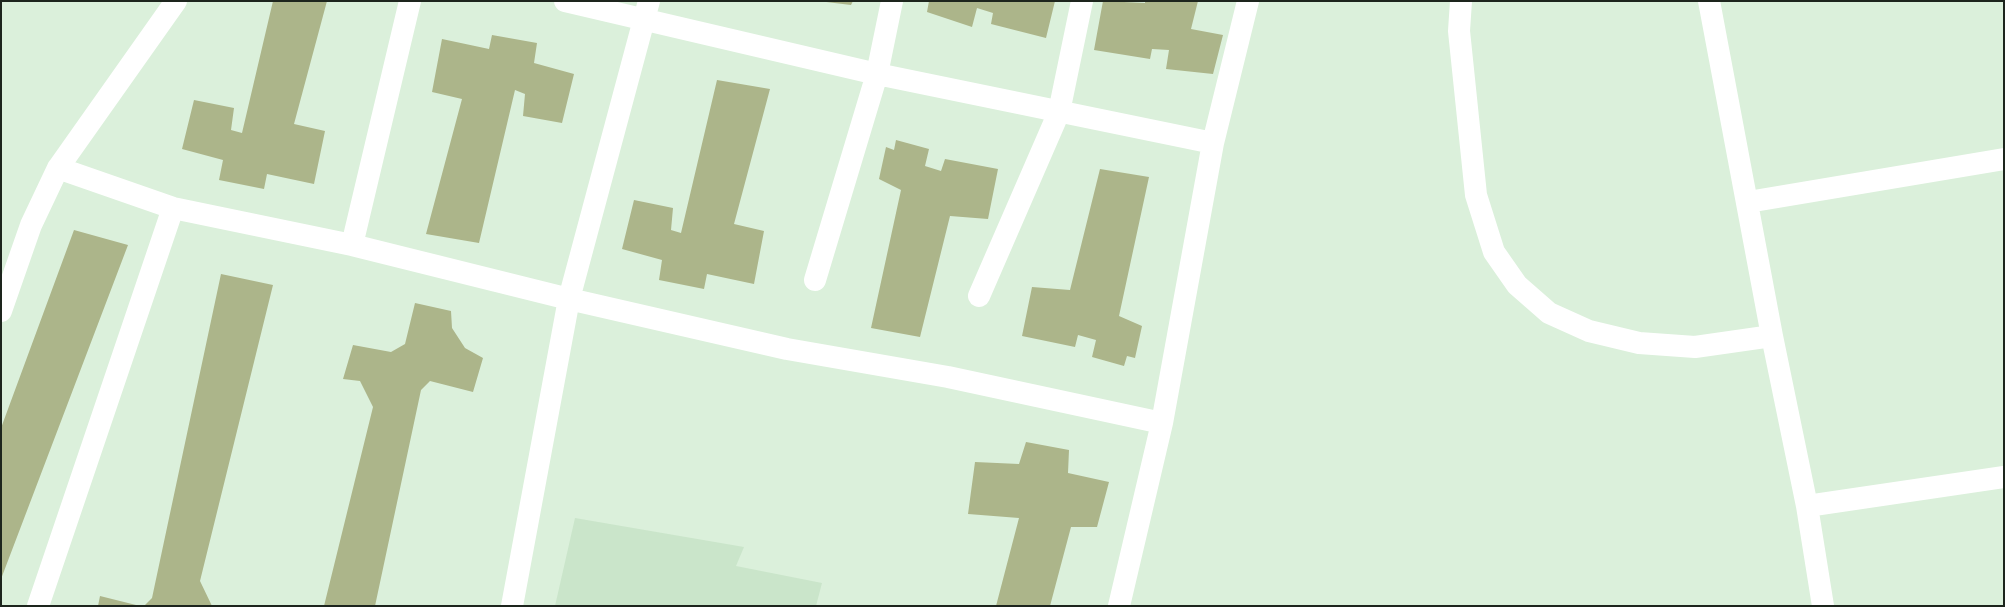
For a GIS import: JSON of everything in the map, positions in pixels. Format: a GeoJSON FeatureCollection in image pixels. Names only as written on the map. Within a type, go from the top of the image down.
{"type":"FeatureCollection","features":[{"type":"Feature","properties":{"kind":"street"},"geometry":{"type":"LineString","coordinates":[[1,311],[31,226],[58,168],[176,1]]}},
{"type":"Feature","properties":{"kind":"street"},"geometry":{"type":"LineString","coordinates":[[352,245],[410,1]]}},
{"type":"Feature","properties":{"kind":"street"},"geometry":{"type":"LineString","coordinates":[[565,1],[647,11],[877,74],[1213,143]]}},
{"type":"Feature","properties":{"kind":"street"},"geometry":{"type":"LineString","coordinates":[[815,280],[877,74],[892,1]]}},
{"type":"Feature","properties":{"kind":"street"},"geometry":{"type":"LineString","coordinates":[[979,296],[1060,112],[1082,1]]}},
{"type":"Feature","properties":{"kind":"street"},"geometry":{"type":"LineString","coordinates":[[1119,606],[1162,423],[1213,143],[1248,1]]}},
{"type":"Feature","properties":{"kind":"street"},"geometry":{"type":"LineString","coordinates":[[1461,1],[1459,31],[1476,195],[1494,252],[1517,285],[1548,313],[1589,331],[1639,343],[1695,347],[1772,336]]}},
{"type":"Feature","properties":{"kind":"street"},"geometry":{"type":"LineString","coordinates":[[1709,1],[1772,336],[1807,506],[1823,606]]}},
{"type":"Feature","properties":{"kind":"street"},"geometry":{"type":"LineString","coordinates":[[512,606],[569,299],[647,11]]}},
{"type":"Feature","properties":{"kind":"street"},"geometry":{"type":"LineString","coordinates":[[1748,202],[2004,159]]}},
{"type":"Feature","properties":{"kind":"street"},"geometry":{"type":"LineString","coordinates":[[58,168],[173,208],[352,245],[569,299],[787,349],[948,377],[1162,423]]}},
{"type":"Feature","properties":{"kind":"street"},"geometry":{"type":"LineString","coordinates":[[38,606],[173,208]]}},
{"type":"Feature","properties":{"kind":"street"},"geometry":{"type":"LineString","coordinates":[[1807,506],[2004,477]]}},
{"type":"Feature","properties":{"kind":"shaded area"},"geometry":{"type":"Polygon","coordinates":[[[575,518],[744,547],[736,566],[822,583],[816,606],[555,606],[575,518]]]}},
{"type":"Feature","properties":{"kind":"building"},"geometry":{"type":"Polygon","coordinates":[[[273,1],[327,1],[294,124],[325,131],[314,184],[267,174],[264,189],[219,180],[223,160],[182,149],[194,100],[234,108],[231,130],[242,133],[273,1]]]}},
{"type":"Feature","properties":{"kind":"building"},"geometry":{"type":"Polygon","coordinates":[[[818,1],[853,1],[851,5],[818,1]]]}},
{"type":"Feature","properties":{"kind":"building"},"geometry":{"type":"Polygon","coordinates":[[[929,1],[1055,1],[1046,38],[991,24],[993,13],[977,8],[972,27],[927,12],[929,1]]]}},
{"type":"Feature","properties":{"kind":"building"},"geometry":{"type":"Polygon","coordinates":[[[1103,1],[1145,3],[1145,1],[1198,1],[1191,29],[1223,35],[1213,74],[1166,69],[1169,50],[1152,49],[1150,59],[1094,50],[1103,1]]]}},
{"type":"Feature","properties":{"kind":"building"},"geometry":{"type":"Polygon","coordinates":[[[492,35],[537,43],[534,63],[574,74],[562,123],[523,116],[525,94],[515,90],[479,243],[426,234],[462,99],[432,92],[442,39],[489,49],[492,35]]]}},
{"type":"Feature","properties":{"kind":"building"},"geometry":{"type":"Polygon","coordinates":[[[717,80],[770,89],[734,224],[764,231],[754,284],[707,274],[704,289],[659,280],[662,260],[622,249],[634,200],[673,208],[671,230],[681,233],[717,80]]]}},
{"type":"Feature","properties":{"kind":"building"},"geometry":{"type":"Polygon","coordinates":[[[896,140],[929,149],[925,166],[941,171],[945,159],[998,169],[988,219],[950,216],[920,337],[871,328],[901,190],[879,179],[886,147],[894,150],[896,140]]]}},
{"type":"Feature","properties":{"kind":"building"},"geometry":{"type":"Polygon","coordinates":[[[1100,169],[1149,177],[1119,316],[1142,326],[1135,358],[1127,356],[1124,366],[1092,357],[1096,340],[1078,335],[1075,347],[1022,336],[1032,287],[1070,290],[1100,169]]]}},
{"type":"Feature","properties":{"kind":"building"},"geometry":{"type":"Polygon","coordinates":[[[74,230],[128,245],[1,579],[1,428],[74,230]]]}},
{"type":"Feature","properties":{"kind":"building"},"geometry":{"type":"Polygon","coordinates":[[[221,274],[273,285],[200,581],[212,606],[144,606],[152,598],[221,274]]]}},
{"type":"Feature","properties":{"kind":"building"},"geometry":{"type":"Polygon","coordinates":[[[415,303],[451,311],[452,328],[465,348],[483,358],[473,392],[430,381],[421,390],[375,606],[324,606],[373,407],[360,381],[343,379],[353,345],[391,352],[405,344],[415,303]]]}},
{"type":"Feature","properties":{"kind":"building"},"geometry":{"type":"Polygon","coordinates":[[[1026,442],[1069,450],[1068,473],[1109,482],[1097,527],[1071,527],[1050,606],[996,606],[1019,518],[968,514],[975,462],[1019,464],[1026,442]]]}},
{"type":"Feature","properties":{"kind":"building"},"geometry":{"type":"Polygon","coordinates":[[[100,596],[136,605],[136,606],[98,606],[100,596]]]}}]}
